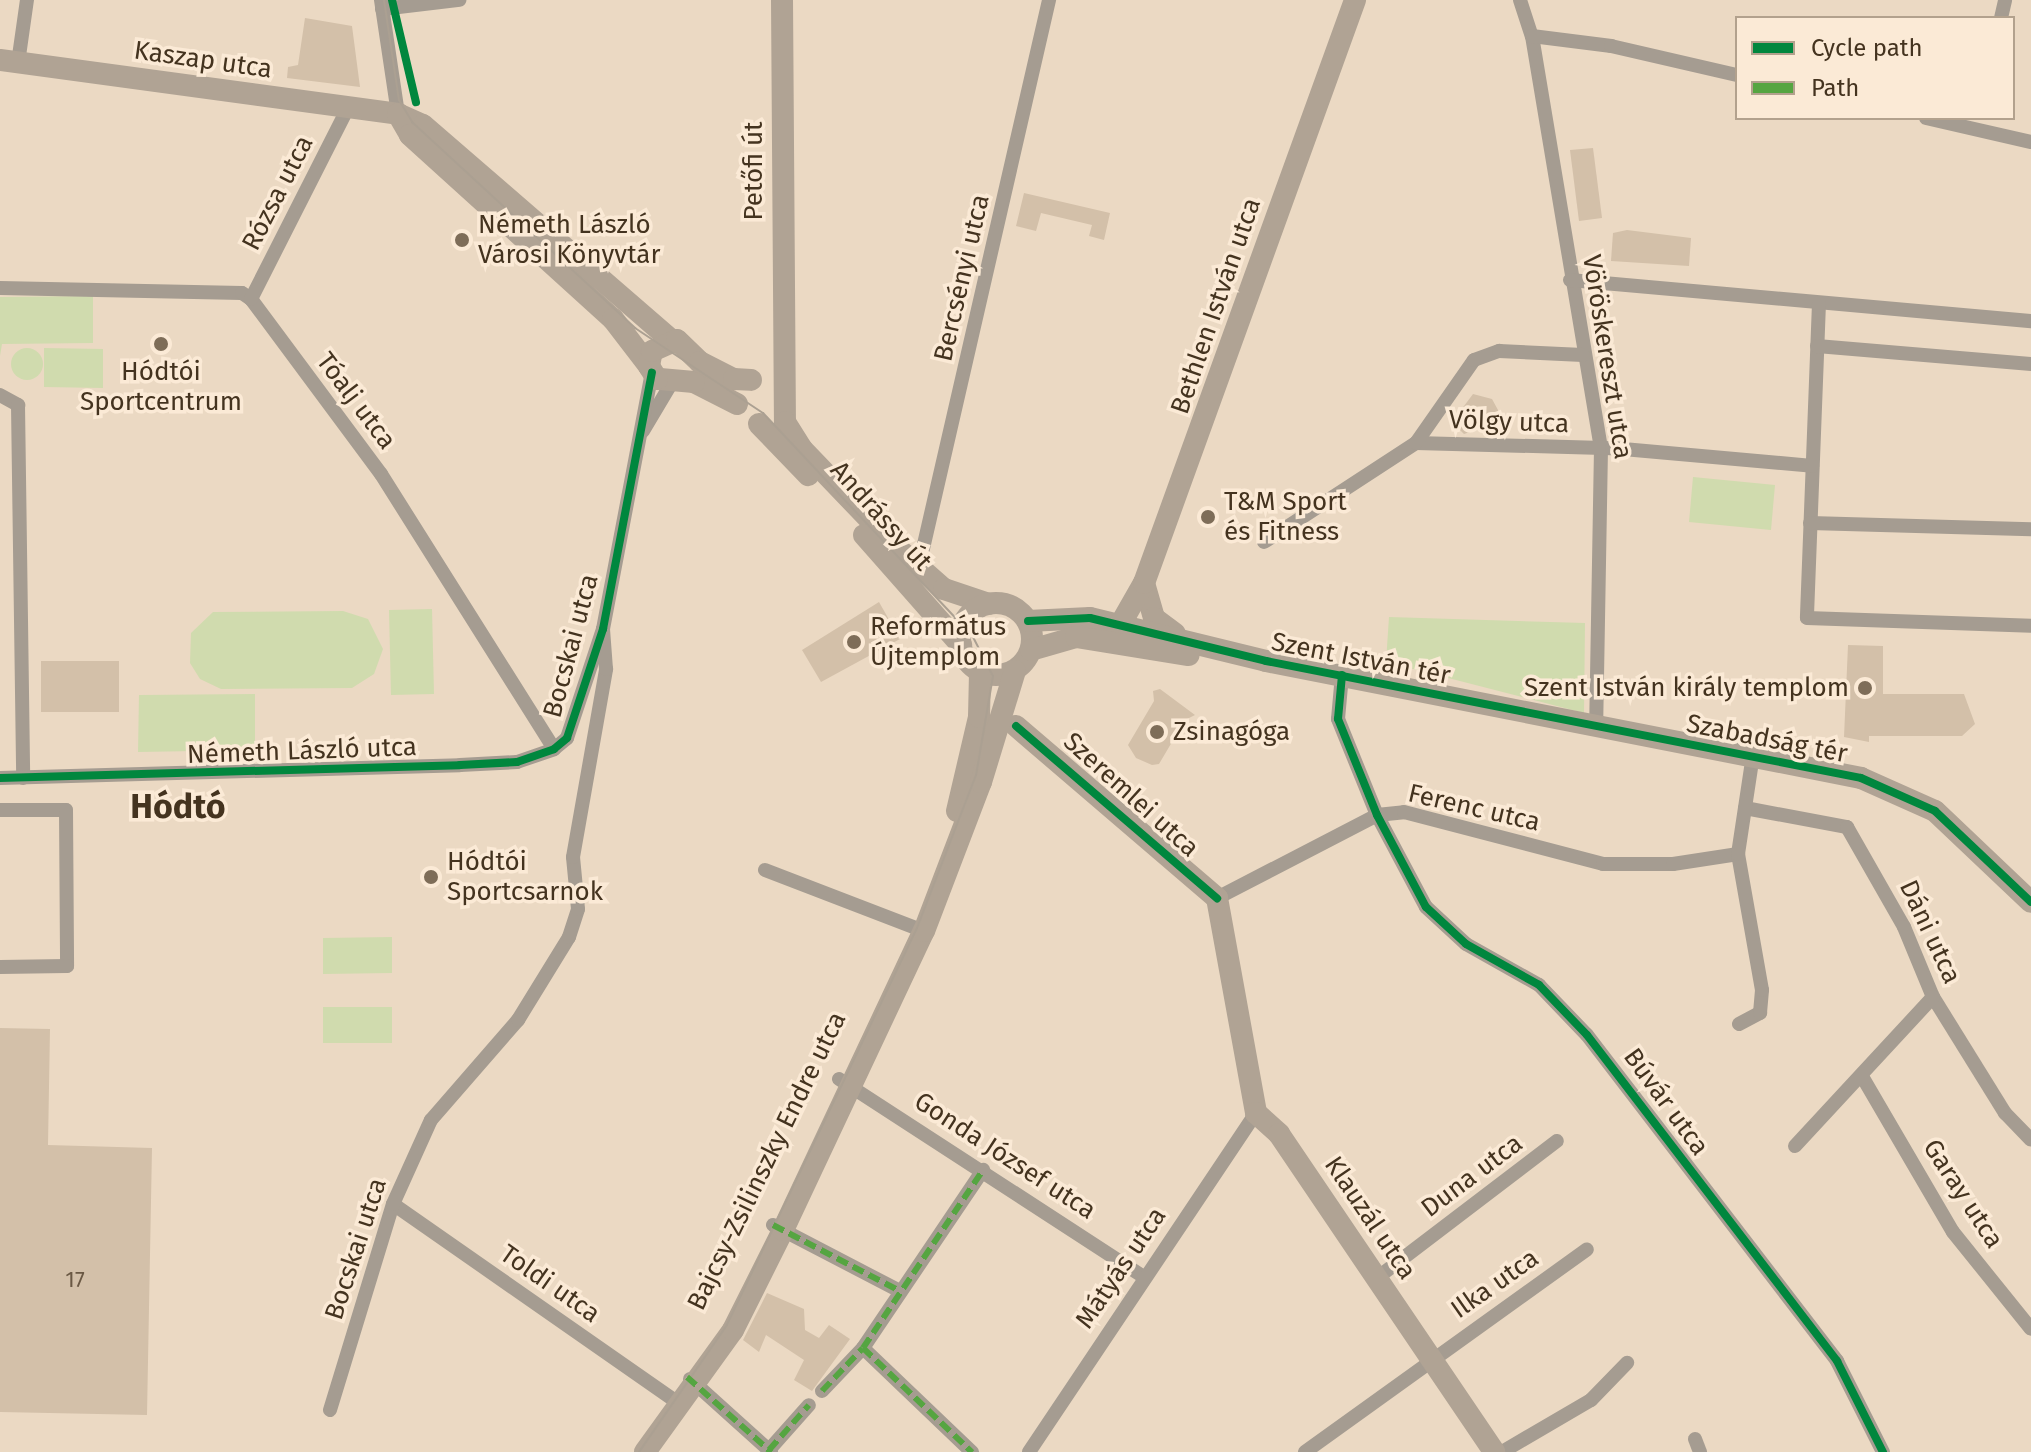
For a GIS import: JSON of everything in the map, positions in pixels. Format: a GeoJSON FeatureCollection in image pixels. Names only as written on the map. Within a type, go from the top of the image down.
{"type":"FeatureCollection","features":[{"type":"Feature","properties":{"kind":"street"},"geometry":{"type":"LineString","coordinates":[[9,61],[27,0]]}},
{"type":"Feature","properties":{"kind":"street"},"geometry":{"type":"LineString","coordinates":[[398,114],[423,125],[670,339],[734,379],[755,379],[781,400],[774,419],[759,424],[745,418],[737,404],[694,382],[662,377],[613,319],[410,135],[398,114],[381,4],[459,0]]}},
{"type":"Feature","properties":{"kind":"street","name":"Petőfi út"},"geometry":{"type":"LineString","coordinates":[[781,400],[782,0]]}},
{"type":"Feature","properties":{"kind":"street","name":"Bercsényi utca"},"geometry":{"type":"LineString","coordinates":[[919,566],[1049,0]]}},
{"type":"Feature","properties":{"kind":"street","name":"Bethlen István utca"},"geometry":{"type":"LineString","coordinates":[[1120,625],[1144,583],[1355,0]]}},
{"type":"Feature","properties":{"kind":"street","name":"Vöröskereszt utca"},"geometry":{"type":"LineString","coordinates":[[1520,0],[1532,36],[1570,280],[1601,448],[1596,726]]}},
{"type":"Feature","properties":{"kind":"street"},"geometry":{"type":"LineString","coordinates":[[1532,36],[1611,46],[1735,75]]}},
{"type":"Feature","properties":{"kind":"street","name":"Kaszap utca"},"geometry":{"type":"LineString","coordinates":[[9,61],[398,114]]}},
{"type":"Feature","properties":{"kind":"street","name":"Rózsa utca"},"geometry":{"type":"LineString","coordinates":[[251,299],[348,108]]}},
{"type":"Feature","properties":{"kind":"street"},"geometry":{"type":"LineString","coordinates":[[1944,120],[1980,124],[2031,142]]}},
{"type":"Feature","properties":{"kind":"street"},"geometry":{"type":"LineString","coordinates":[[1570,280],[2031,321]]}},
{"type":"Feature","properties":{"kind":"street"},"geometry":{"type":"LineString","coordinates":[[0,288],[242,293],[251,299]]}},
{"type":"Feature","properties":{"kind":"street","name":"Tóalj utca"},"geometry":{"type":"LineString","coordinates":[[251,299],[381,474],[554,749]]}},
{"type":"Feature","properties":{"kind":"street"},"geometry":{"type":"LineString","coordinates":[[1819,303],[1807,618],[2031,626]]}},
{"type":"Feature","properties":{"kind":"street"},"geometry":{"type":"LineString","coordinates":[[662,377],[652,351],[670,339]]}},
{"type":"Feature","properties":{"kind":"street"},"geometry":{"type":"LineString","coordinates":[[737,404],[739,391],[755,379],[782,342]]}},
{"type":"Feature","properties":{"kind":"street"},"geometry":{"type":"LineString","coordinates":[[1817,346],[2031,364]]}},
{"type":"Feature","properties":{"kind":"street"},"geometry":{"type":"LineString","coordinates":[[662,377],[690,374],[692,353]]}},
{"type":"Feature","properties":{"kind":"street","name":"Völgy utca"},"geometry":{"type":"LineString","coordinates":[[1264,542],[1416,443],[1483,355],[1583,355]]}},
{"type":"Feature","properties":{"kind":"street","name":"Bocskai utca"},"geometry":{"type":"LineString","coordinates":[[635,454],[662,377]]}},
{"type":"Feature","properties":{"kind":"street","name":"Bocskai utca"},"geometry":{"type":"LineString","coordinates":[[554,749],[567,738],[603,629],[635,454],[662,377]]}},
{"type":"Feature","properties":{"kind":"street"},"geometry":{"type":"LineString","coordinates":[[0,395],[18,405],[23,778]]}},
{"type":"Feature","properties":{"kind":"street","name":"Andrássy út"},"geometry":{"type":"LineString","coordinates":[[781,400],[802,449],[919,566],[944,589],[989,604]]}},
{"type":"Feature","properties":{"kind":"street","name":"Andrássy út"},"geometry":{"type":"LineString","coordinates":[[759,424],[961,645]]}},
{"type":"Feature","properties":{"kind":"street","name":"Völgy utca"},"geometry":{"type":"LineString","coordinates":[[1416,443],[1601,448]]}},
{"type":"Feature","properties":{"kind":"street"},"geometry":{"type":"LineString","coordinates":[[1601,448],[1812,466]]}},
{"type":"Feature","properties":{"kind":"street"},"geometry":{"type":"LineString","coordinates":[[1810,523],[2031,529]]}},
{"type":"Feature","properties":{"kind":"street"},"geometry":{"type":"LineString","coordinates":[[1144,583],[1154,618],[1183,640]]}},
{"type":"Feature","properties":{"kind":"street"},"geometry":{"type":"LineString","coordinates":[[1031,650],[1028,621],[1010,606],[989,604],[968,616],[961,645],[980,672],[1015,671],[1031,650],[1055,639],[1101,638],[1171,653],[1266,661]]}},
{"type":"Feature","properties":{"kind":"street","name":"Szent István tér"},"geometry":{"type":"LineString","coordinates":[[1028,621],[1090,618],[1266,661],[1596,726]]}},
{"type":"Feature","properties":{"kind":"street"},"geometry":{"type":"LineString","coordinates":[[1101,638],[1120,625]]}},
{"type":"Feature","properties":{"kind":"street","name":"Bocskai utca"},"geometry":{"type":"LineString","coordinates":[[330,1410],[393,1204],[431,1120],[518,1020],[569,937],[578,909],[573,857],[606,669],[603,629]]}},
{"type":"Feature","properties":{"kind":"street","name":"Bajcsy-Zsilinszky Endre utca"},"geometry":{"type":"LineString","coordinates":[[645,1452],[691,1380],[778,1228],[918,928],[1007,723],[1015,671]]}},
{"type":"Feature","properties":{"kind":"street","name":"Bajcsy-Zsilinszky Endre utca"},"geometry":{"type":"LineString","coordinates":[[918,928],[963,792],[980,672]]}},
{"type":"Feature","properties":{"kind":"street","name":"Búvár utca"},"geometry":{"type":"LineString","coordinates":[[1342,675],[1338,719],[1377,815],[1426,907],[1466,944],[1539,985],[1587,1035],[1837,1361],[1883,1452]]}},
{"type":"Feature","properties":{"kind":"street","name":"Szeremlei utca"},"geometry":{"type":"LineString","coordinates":[[1007,723],[1217,898]]}},
{"type":"Feature","properties":{"kind":"street","name":"Szabadság tér"},"geometry":{"type":"LineString","coordinates":[[1596,726],[1753,755],[1899,791],[1971,840],[2031,902]]}},
{"type":"Feature","properties":{"kind":"street","name":"Németh László utca"},"geometry":{"type":"LineString","coordinates":[[0,778],[460,765],[517,762],[554,749]]}},
{"type":"Feature","properties":{"kind":"street"},"geometry":{"type":"LineString","coordinates":[[1739,1024],[1760,1013],[1762,990],[1738,854],[1753,755]]}},
{"type":"Feature","properties":{"kind":"street","name":"Dáni utca"},"geometry":{"type":"LineString","coordinates":[[1745,808],[1847,827],[1904,927],[1933,997],[2005,1113],[2031,1140]]}},
{"type":"Feature","properties":{"kind":"street"},"geometry":{"type":"LineString","coordinates":[[0,810],[66,810],[67,966],[0,967]]}},
{"type":"Feature","properties":{"kind":"street","name":"Ferenc utca"},"geometry":{"type":"LineString","coordinates":[[1217,898],[1377,815],[1404,812],[1603,864],[1673,864],[1738,854]]}},
{"type":"Feature","properties":{"kind":"street"},"geometry":{"type":"LineString","coordinates":[[765,870],[918,928]]}},
{"type":"Feature","properties":{"kind":"street"},"geometry":{"type":"LineString","coordinates":[[1217,898],[1256,1113]]}},
{"type":"Feature","properties":{"kind":"street"},"geometry":{"type":"LineString","coordinates":[[1795,1146],[1863,1078],[1933,997]]}},
{"type":"Feature","properties":{"kind":"street","name":"Garay utca"},"geometry":{"type":"LineString","coordinates":[[1863,1078],[1953,1232],[2031,1329]]}},
{"type":"Feature","properties":{"kind":"street","name":"Gonda József utca"},"geometry":{"type":"LineString","coordinates":[[844,1081],[1144,1277]]}},
{"type":"Feature","properties":{"kind":"street","name":"Mátyás utca"},"geometry":{"type":"LineString","coordinates":[[1029,1452],[1256,1113]]}},
{"type":"Feature","properties":{"kind":"street","name":"Klauzál utca"},"geometry":{"type":"LineString","coordinates":[[1256,1113],[1279,1134],[1494,1452]]}},
{"type":"Feature","properties":{"kind":"street","name":"Duna utca"},"geometry":{"type":"LineString","coordinates":[[1377,1278],[1557,1141]]}},
{"type":"Feature","properties":{"kind":"street"},"geometry":{"type":"LineString","coordinates":[[822,1391],[863,1348],[983,1170]]}},
{"type":"Feature","properties":{"kind":"street","name":"Toldi utca"},"geometry":{"type":"LineString","coordinates":[[393,1204],[676,1401]]}},
{"type":"Feature","properties":{"kind":"street"},"geometry":{"type":"LineString","coordinates":[[778,1228],[900,1291]]}},
{"type":"Feature","properties":{"kind":"street","name":"Ilka utca"},"geometry":{"type":"LineString","coordinates":[[1432,1359],[1587,1249]]}},
{"type":"Feature","properties":{"kind":"street"},"geometry":{"type":"LineString","coordinates":[[863,1348],[972,1452]]}},
{"type":"Feature","properties":{"kind":"street"},"geometry":{"type":"LineString","coordinates":[[1305,1452],[1432,1359]]}},
{"type":"Feature","properties":{"kind":"street"},"geometry":{"type":"LineString","coordinates":[[1502,1452],[1591,1400],[1627,1363]]}},
{"type":"Feature","properties":{"kind":"street"},"geometry":{"type":"LineString","coordinates":[[691,1380],[770,1451],[809,1405]]}},
{"type":"Feature","properties":{"kind":"street","name":"Bajcsy-Zsilinszky Endre utca"},"geometry":{"type":"LineString","coordinates":[[632,1452],[676,1401]]}},
{"type":"Feature","properties":{"kind":"green space"},"geometry":{"type":"Polygon","coordinates":[[[93,296],[93,343],[2,344],[0,356],[0,297],[93,296]]]}},
{"type":"Feature","properties":{"kind":"green space"},"geometry":{"type":"Polygon","coordinates":[[[27,348],[38,353],[43,364],[38,375],[27,380],[16,375],[11,364],[16,353],[27,348]]]}},
{"type":"Feature","properties":{"kind":"green space"},"geometry":{"type":"Polygon","coordinates":[[[44,348],[103,349],[103,388],[44,387],[44,348]]]}},
{"type":"Feature","properties":{"kind":"green space"},"geometry":{"type":"Polygon","coordinates":[[[1693,477],[1775,485],[1771,530],[1689,522],[1693,477]]]}},
{"type":"Feature","properties":{"kind":"green space"},"geometry":{"type":"Polygon","coordinates":[[[432,609],[434,694],[391,695],[389,610],[432,609]]]}},
{"type":"Feature","properties":{"kind":"green space"},"geometry":{"type":"Polygon","coordinates":[[[343,611],[368,619],[383,649],[374,674],[352,688],[221,689],[200,679],[190,663],[191,633],[213,612],[343,611]]]}},
{"type":"Feature","properties":{"kind":"green space"},"geometry":{"type":"Polygon","coordinates":[[[1389,617],[1585,623],[1584,713],[1386,662],[1389,617]]]}},
{"type":"Feature","properties":{"kind":"green space"},"geometry":{"type":"Polygon","coordinates":[[[255,694],[255,750],[138,752],[139,695],[255,694]]]}},
{"type":"Feature","properties":{"kind":"green space"},"geometry":{"type":"Polygon","coordinates":[[[392,937],[392,973],[323,974],[323,938],[392,937]]]}},
{"type":"Feature","properties":{"kind":"green space"},"geometry":{"type":"Polygon","coordinates":[[[323,1007],[392,1007],[392,1043],[323,1043],[323,1007]]]}},
{"type":"Feature","properties":{"kind":"building"},"geometry":{"type":"Polygon","coordinates":[[[305,18],[352,26],[360,87],[287,78],[288,67],[298,65],[305,18]]]}},
{"type":"Feature","properties":{"kind":"building"},"geometry":{"type":"Polygon","coordinates":[[[1593,148],[1602,218],[1579,221],[1570,150],[1593,148]]]}},
{"type":"Feature","properties":{"kind":"building"},"geometry":{"type":"Polygon","coordinates":[[[1024,193],[1110,213],[1104,240],[1089,236],[1092,225],[1041,213],[1036,231],[1016,226],[1024,193]]]}},
{"type":"Feature","properties":{"kind":"building"},"geometry":{"type":"Polygon","coordinates":[[[1627,230],[1691,238],[1689,266],[1611,261],[1613,233],[1627,230]]]}},
{"type":"Feature","properties":{"kind":"building"},"geometry":{"type":"Polygon","coordinates":[[[1473,394],[1492,399],[1498,410],[1494,430],[1485,434],[1479,429],[1464,434],[1452,422],[1473,394]]]}},
{"type":"Feature","properties":{"kind":"building","name":"Református Újtemplom"},"geometry":{"type":"Polygon","coordinates":[[[879,602],[900,639],[821,682],[802,650],[879,602]]]}},
{"type":"Feature","properties":{"kind":"building","name":"Szent István király templom"},"geometry":{"type":"Polygon","coordinates":[[[1848,645],[1883,646],[1883,694],[1964,694],[1975,724],[1962,736],[1869,736],[1869,742],[1844,737],[1848,645]]]}},
{"type":"Feature","properties":{"kind":"building"},"geometry":{"type":"Polygon","coordinates":[[[41,661],[119,661],[119,712],[41,712],[41,661]]]}},
{"type":"Feature","properties":{"kind":"building","name":"Zsinagóga"},"geometry":{"type":"Polygon","coordinates":[[[1160,689],[1195,715],[1185,720],[1159,764],[1152,765],[1136,758],[1128,745],[1154,701],[1153,691],[1160,689]]]}},
{"type":"Feature","properties":{"kind":"building"},"geometry":{"type":"Polygon","coordinates":[[[0,1028],[50,1029],[48,1145],[152,1148],[147,1415],[0,1412],[0,1028]]]}},
{"type":"Feature","properties":{"kind":"building"},"geometry":{"type":"Polygon","coordinates":[[[767,1293],[804,1309],[805,1330],[819,1338],[829,1325],[850,1339],[812,1391],[794,1380],[804,1360],[766,1335],[759,1352],[743,1340],[767,1293]]]}},
{"type":"Feature","properties":{"kind":"tram line"},"geometry":{"type":"LineString","coordinates":[[384,0],[399,100],[412,122],[635,328],[763,413],[973,637],[993,676],[976,775],[917,928],[727,1325],[639,1452]]}},
{"type":"Feature","properties":{"kind":"marked path"},"geometry":{"type":"LineString","coordinates":[[822,1391],[863,1348],[983,1170]]}},
{"type":"Feature","properties":{"kind":"marked path"},"geometry":{"type":"LineString","coordinates":[[773,1225],[900,1291]]}},
{"type":"Feature","properties":{"kind":"marked path"},"geometry":{"type":"LineString","coordinates":[[863,1348],[972,1452]]}},
{"type":"Feature","properties":{"kind":"marked path"},"geometry":{"type":"LineString","coordinates":[[687,1377],[771,1452]]}},
{"type":"Feature","properties":{"kind":"marked path"},"geometry":{"type":"LineString","coordinates":[[769,1450],[809,1405]]}},
{"type":"Feature","properties":{"kind":"cycle path"},"geometry":{"type":"LineString","coordinates":[[392,0],[416,102]]}},
{"type":"Feature","properties":{"kind":"cycle path"},"geometry":{"type":"LineString","coordinates":[[0,778],[460,765],[517,762],[554,749],[567,738],[603,629],[652,373]]}},
{"type":"Feature","properties":{"kind":"cycle path"},"geometry":{"type":"LineString","coordinates":[[1028,621],[1090,618],[1266,661],[1861,778],[1935,811],[2031,902]]}},
{"type":"Feature","properties":{"kind":"cycle path"},"geometry":{"type":"LineString","coordinates":[[1342,675],[1338,719],[1377,815],[1426,907],[1466,944],[1539,985],[1587,1035],[1837,1361],[1883,1452]]}},
{"type":"Feature","properties":{"kind":"cycle path"},"geometry":{"type":"LineString","coordinates":[[1016,726],[1217,898]]}},
{"type":"Feature","properties":{"kind":"place","name":"Németh László Városi Könyvtár"},"geometry":{"type":"Point","coordinates":[462,240]}},
{"type":"Feature","properties":{"kind":"place","name":"Hódtói Sportcentrum"},"geometry":{"type":"Point","coordinates":[161,344]}},
{"type":"Feature","properties":{"kind":"place","name":"T&M Sport és Fitness"},"geometry":{"type":"Point","coordinates":[1208,517]}},
{"type":"Feature","properties":{"kind":"place","name":"Református Újtemplom"},"geometry":{"type":"Point","coordinates":[854,642]}},
{"type":"Feature","properties":{"kind":"place","name":"Szent István király templom"},"geometry":{"type":"Point","coordinates":[1865,688]}},
{"type":"Feature","properties":{"kind":"place","name":"Zsinagóga"},"geometry":{"type":"Point","coordinates":[1157,732]}},
{"type":"Feature","properties":{"kind":"place","name":"Hódtói Sportcsarnok"},"geometry":{"type":"Point","coordinates":[431,877]}},
{"type":"Feature","properties":{"kind":"district","name":"Hódtó"},"geometry":{"type":"Point","coordinates":[178,807]}}]}
